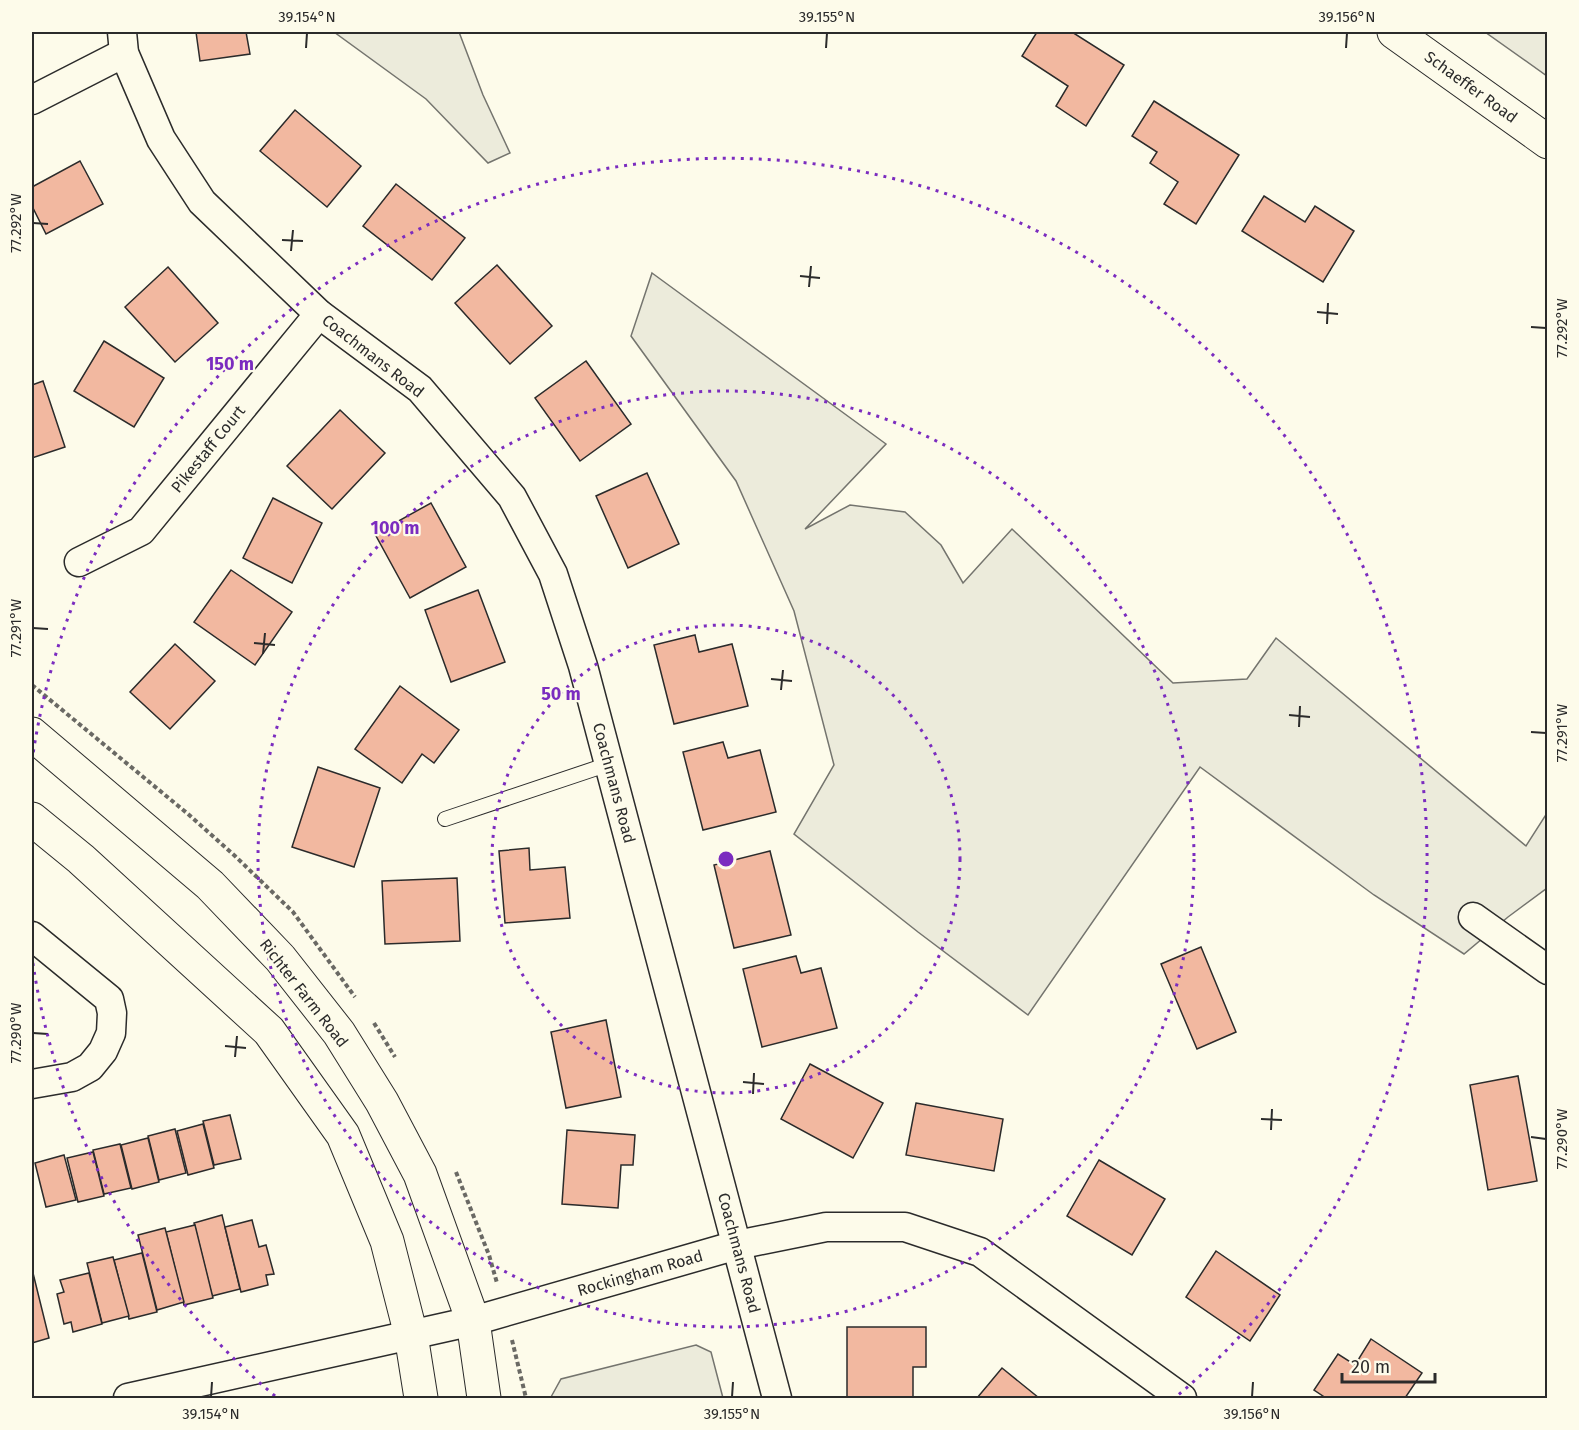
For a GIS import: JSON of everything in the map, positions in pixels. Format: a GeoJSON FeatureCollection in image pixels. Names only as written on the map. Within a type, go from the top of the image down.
{"type":"FeatureCollection","features":[{"type":"Feature","properties":{"kind":"main road","name":"Schaeffer Road"},"geometry":{"type":"LineString","coordinates":[[1394,32],[1548,142]]}},
{"type":"Feature","properties":{"kind":"main road","name":"Richter Farm Road"},"geometry":{"type":"LineString","coordinates":[[32,734],[210,885],[280,958],[339,1033],[382,1102],[420,1174],[473,1321],[484,1398]]}},
{"type":"Feature","properties":{"kind":"main road"},"geometry":{"type":"LineString","coordinates":[[32,819],[81,860],[269,1031],[343,1135],[387,1240],[411,1335],[421,1398]]}},
{"type":"Feature","properties":{"kind":"street"},"geometry":{"type":"LineString","coordinates":[[32,100],[123,42]]}},
{"type":"Feature","properties":{"kind":"street","name":"Coachmans Road"},"geometry":{"type":"LineString","coordinates":[[123,42],[161,139],[202,202],[319,314],[420,389],[512,497],[553,574],[584,666],[777,1398]]}},
{"type":"Feature","properties":{"kind":"street","name":"Pikestaff Court"},"geometry":{"type":"LineString","coordinates":[[79,562],[141,531],[319,314]]}},
{"type":"Feature","properties":{"kind":"street"},"geometry":{"type":"LineString","coordinates":[[1473,917],[1548,970]]}},
{"type":"Feature","properties":{"kind":"street"},"geometry":{"type":"LineString","coordinates":[[32,936],[109,999],[112,1013],[111,1033],[103,1051],[90,1068],[72,1077],[32,1084]]}},
{"type":"Feature","properties":{"kind":"street","name":"Rockingham Road"},"geometry":{"type":"LineString","coordinates":[[128,1398],[473,1321],[737,1245],[826,1227],[905,1227],[980,1252],[1182,1398]]}},
{"type":"Feature","properties":{"kind":"lane"},"geometry":{"type":"LineString","coordinates":[[445,819],[609,764]]}},
{"type":"Feature","properties":{"kind":"shaded area"},"geometry":{"type":"Polygon","coordinates":[[[334,32],[459,32],[483,95],[510,153],[488,163],[426,99],[334,32]]]}},
{"type":"Feature","properties":{"kind":"shaded area"},"geometry":{"type":"Polygon","coordinates":[[[1485,32],[1547,32],[1547,76],[1485,32]]]}},
{"type":"Feature","properties":{"kind":"shaded area"},"geometry":{"type":"Polygon","coordinates":[[[652,273],[886,444],[805,529],[850,505],[905,512],[941,545],[963,583],[1012,529],[1173,683],[1247,679],[1276,638],[1526,846],[1547,813],[1547,888],[1464,954],[1374,895],[1200,767],[1028,1015],[794,834],[834,765],[794,611],[736,481],[631,336],[652,273]]]}},
{"type":"Feature","properties":{"kind":"shaded area"},"geometry":{"type":"Polygon","coordinates":[[[696,1345],[711,1352],[723,1398],[551,1397],[561,1379],[696,1345]]]}},
{"type":"Feature","properties":{"kind":"building"},"geometry":{"type":"Polygon","coordinates":[[[196,32],[246,32],[250,54],[200,61],[196,32]]]}},
{"type":"Feature","properties":{"kind":"building"},"geometry":{"type":"Polygon","coordinates":[[[1037,32],[1072,32],[1124,65],[1086,126],[1056,106],[1068,86],[1022,56],[1037,32]]]}},
{"type":"Feature","properties":{"kind":"building"},"geometry":{"type":"Polygon","coordinates":[[[1154,101],[1239,155],[1196,224],[1164,204],[1178,182],[1150,163],[1157,152],[1132,136],[1154,101]]]}},
{"type":"Feature","properties":{"kind":"building"},"geometry":{"type":"Polygon","coordinates":[[[295,110],[361,166],[327,207],[260,151],[295,110]]]}},
{"type":"Feature","properties":{"kind":"building"},"geometry":{"type":"Polygon","coordinates":[[[80,161],[103,204],[46,234],[32,206],[32,187],[80,161]]]}},
{"type":"Feature","properties":{"kind":"building"},"geometry":{"type":"Polygon","coordinates":[[[396,184],[465,238],[432,280],[363,226],[396,184]]]}},
{"type":"Feature","properties":{"kind":"building"},"geometry":{"type":"Polygon","coordinates":[[[1264,196],[1305,222],[1315,206],[1354,231],[1323,282],[1242,231],[1264,196]]]}},
{"type":"Feature","properties":{"kind":"building"},"geometry":{"type":"Polygon","coordinates":[[[497,265],[552,326],[510,364],[455,303],[497,265]]]}},
{"type":"Feature","properties":{"kind":"building"},"geometry":{"type":"Polygon","coordinates":[[[168,267],[218,323],[175,362],[125,307],[168,267]]]}},
{"type":"Feature","properties":{"kind":"building"},"geometry":{"type":"Polygon","coordinates":[[[104,341],[164,378],[134,427],[74,391],[104,341]]]}},
{"type":"Feature","properties":{"kind":"building"},"geometry":{"type":"Polygon","coordinates":[[[586,361],[631,424],[580,461],[535,398],[586,361]]]}},
{"type":"Feature","properties":{"kind":"building"},"geometry":{"type":"Polygon","coordinates":[[[43,381],[65,447],[32,458],[32,385],[43,381]]]}},
{"type":"Feature","properties":{"kind":"building"},"geometry":{"type":"Polygon","coordinates":[[[340,410],[385,453],[332,509],[287,466],[340,410]]]}},
{"type":"Feature","properties":{"kind":"building"},"geometry":{"type":"Polygon","coordinates":[[[647,473],[679,544],[628,568],[596,496],[647,473]]]}},
{"type":"Feature","properties":{"kind":"building"},"geometry":{"type":"Polygon","coordinates":[[[273,498],[322,523],[292,583],[243,558],[273,498]]]}},
{"type":"Feature","properties":{"kind":"building"},"geometry":{"type":"Polygon","coordinates":[[[431,503],[466,567],[410,598],[375,534],[431,503]]]}},
{"type":"Feature","properties":{"kind":"building"},"geometry":{"type":"Polygon","coordinates":[[[231,570],[292,612],[255,665],[194,622],[231,570]]]}},
{"type":"Feature","properties":{"kind":"building"},"geometry":{"type":"Polygon","coordinates":[[[478,590],[505,662],[451,682],[425,610],[478,590]]]}},
{"type":"Feature","properties":{"kind":"building"},"geometry":{"type":"Polygon","coordinates":[[[695,635],[699,652],[732,644],[748,706],[674,724],[654,645],[695,635]]]}},
{"type":"Feature","properties":{"kind":"building"},"geometry":{"type":"Polygon","coordinates":[[[175,644],[215,681],[170,729],[130,692],[175,644]]]}},
{"type":"Feature","properties":{"kind":"building"},"geometry":{"type":"Polygon","coordinates":[[[400,686],[459,730],[434,763],[422,754],[402,783],[355,749],[400,686]]]}},
{"type":"Feature","properties":{"kind":"building"},"geometry":{"type":"Polygon","coordinates":[[[723,742],[728,758],[760,750],[776,812],[703,830],[683,752],[723,742]]]}},
{"type":"Feature","properties":{"kind":"building"},"geometry":{"type":"Polygon","coordinates":[[[318,767],[380,788],[354,867],[292,847],[318,767]]]}},
{"type":"Feature","properties":{"kind":"building"},"geometry":{"type":"Polygon","coordinates":[[[529,848],[530,870],[565,867],[570,918],[505,923],[499,851],[529,848]]]}},
{"type":"Feature","properties":{"kind":"building"},"geometry":{"type":"Polygon","coordinates":[[[770,851],[791,935],[734,948],[714,865],[770,851]]]}},
{"type":"Feature","properties":{"kind":"building"},"geometry":{"type":"Polygon","coordinates":[[[457,878],[460,941],[385,944],[382,881],[457,878]]]}},
{"type":"Feature","properties":{"kind":"building"},"geometry":{"type":"Polygon","coordinates":[[[1201,947],[1236,1032],[1197,1049],[1161,964],[1201,947]]]}},
{"type":"Feature","properties":{"kind":"building"},"geometry":{"type":"Polygon","coordinates":[[[796,956],[801,973],[821,968],[837,1028],[762,1047],[743,969],[796,956]]]}},
{"type":"Feature","properties":{"kind":"building"},"geometry":{"type":"Polygon","coordinates":[[[606,1020],[621,1097],[566,1108],[551,1032],[606,1020]]]}},
{"type":"Feature","properties":{"kind":"building"},"geometry":{"type":"Polygon","coordinates":[[[810,1064],[883,1103],[853,1158],[781,1119],[810,1064]]]}},
{"type":"Feature","properties":{"kind":"building"},"geometry":{"type":"Polygon","coordinates":[[[1518,1076],[1537,1181],[1488,1190],[1470,1085],[1518,1076]]]}},
{"type":"Feature","properties":{"kind":"building"},"geometry":{"type":"Polygon","coordinates":[[[916,1103],[1003,1119],[994,1171],[906,1155],[916,1103]]]}},
{"type":"Feature","properties":{"kind":"building"},"geometry":{"type":"Polygon","coordinates":[[[230,1115],[241,1159],[214,1165],[203,1121],[230,1115]]]}},
{"type":"Feature","properties":{"kind":"building"},"geometry":{"type":"Polygon","coordinates":[[[203,1124],[214,1168],[188,1175],[177,1131],[203,1124]]]}},
{"type":"Feature","properties":{"kind":"building"},"geometry":{"type":"Polygon","coordinates":[[[175,1129],[186,1173],[159,1180],[148,1136],[175,1129]]]}},
{"type":"Feature","properties":{"kind":"building"},"geometry":{"type":"Polygon","coordinates":[[[567,1130],[635,1135],[633,1165],[621,1165],[618,1208],[562,1204],[567,1130]]]}},
{"type":"Feature","properties":{"kind":"building"},"geometry":{"type":"Polygon","coordinates":[[[148,1138],[159,1182],[132,1189],[121,1145],[148,1138]]]}},
{"type":"Feature","properties":{"kind":"building"},"geometry":{"type":"Polygon","coordinates":[[[120,1144],[131,1188],[104,1194],[93,1150],[120,1144]]]}},
{"type":"Feature","properties":{"kind":"building"},"geometry":{"type":"Polygon","coordinates":[[[93,1152],[104,1196],[78,1202],[67,1158],[93,1152]]]}},
{"type":"Feature","properties":{"kind":"building"},"geometry":{"type":"Polygon","coordinates":[[[64,1155],[76,1200],[46,1207],[35,1163],[64,1155]]]}},
{"type":"Feature","properties":{"kind":"building"},"geometry":{"type":"Polygon","coordinates":[[[1099,1160],[1165,1199],[1132,1255],[1067,1216],[1099,1160]]]}},
{"type":"Feature","properties":{"kind":"building"},"geometry":{"type":"Polygon","coordinates":[[[222,1215],[240,1289],[212,1296],[194,1223],[222,1215]]]}},
{"type":"Feature","properties":{"kind":"building"},"geometry":{"type":"Polygon","coordinates":[[[252,1220],[259,1247],[266,1245],[274,1274],[266,1275],[268,1285],[241,1292],[225,1227],[252,1220]]]}},
{"type":"Feature","properties":{"kind":"building"},"geometry":{"type":"Polygon","coordinates":[[[195,1225],[213,1298],[184,1305],[166,1232],[195,1225]]]}},
{"type":"Feature","properties":{"kind":"building"},"geometry":{"type":"Polygon","coordinates":[[[165,1228],[184,1302],[157,1310],[138,1235],[165,1228]]]}},
{"type":"Feature","properties":{"kind":"building"},"geometry":{"type":"Polygon","coordinates":[[[1216,1251],[1280,1295],[1250,1341],[1186,1297],[1216,1251]]]}},
{"type":"Feature","properties":{"kind":"building"},"geometry":{"type":"Polygon","coordinates":[[[142,1253],[157,1312],[129,1319],[114,1260],[142,1253]]]}},
{"type":"Feature","properties":{"kind":"building"},"geometry":{"type":"Polygon","coordinates":[[[113,1257],[129,1316],[102,1323],[87,1263],[113,1257]]]}},
{"type":"Feature","properties":{"kind":"building"},"geometry":{"type":"Polygon","coordinates":[[[32,1273],[49,1338],[32,1343],[32,1273]]]}},
{"type":"Feature","properties":{"kind":"building"},"geometry":{"type":"Polygon","coordinates":[[[89,1273],[102,1324],[73,1332],[71,1322],[64,1324],[57,1294],[64,1292],[60,1280],[89,1273]]]}},
{"type":"Feature","properties":{"kind":"building"},"geometry":{"type":"Polygon","coordinates":[[[847,1327],[926,1327],[926,1367],[913,1367],[913,1398],[847,1398],[847,1327]]]}},
{"type":"Feature","properties":{"kind":"building"},"geometry":{"type":"Polygon","coordinates":[[[1371,1339],[1422,1373],[1405,1398],[1326,1398],[1314,1390],[1338,1354],[1355,1365],[1371,1339]]]}},
{"type":"Feature","properties":{"kind":"building"},"geometry":{"type":"Polygon","coordinates":[[[1002,1368],[1039,1398],[977,1398],[1002,1368]]]}}]}
